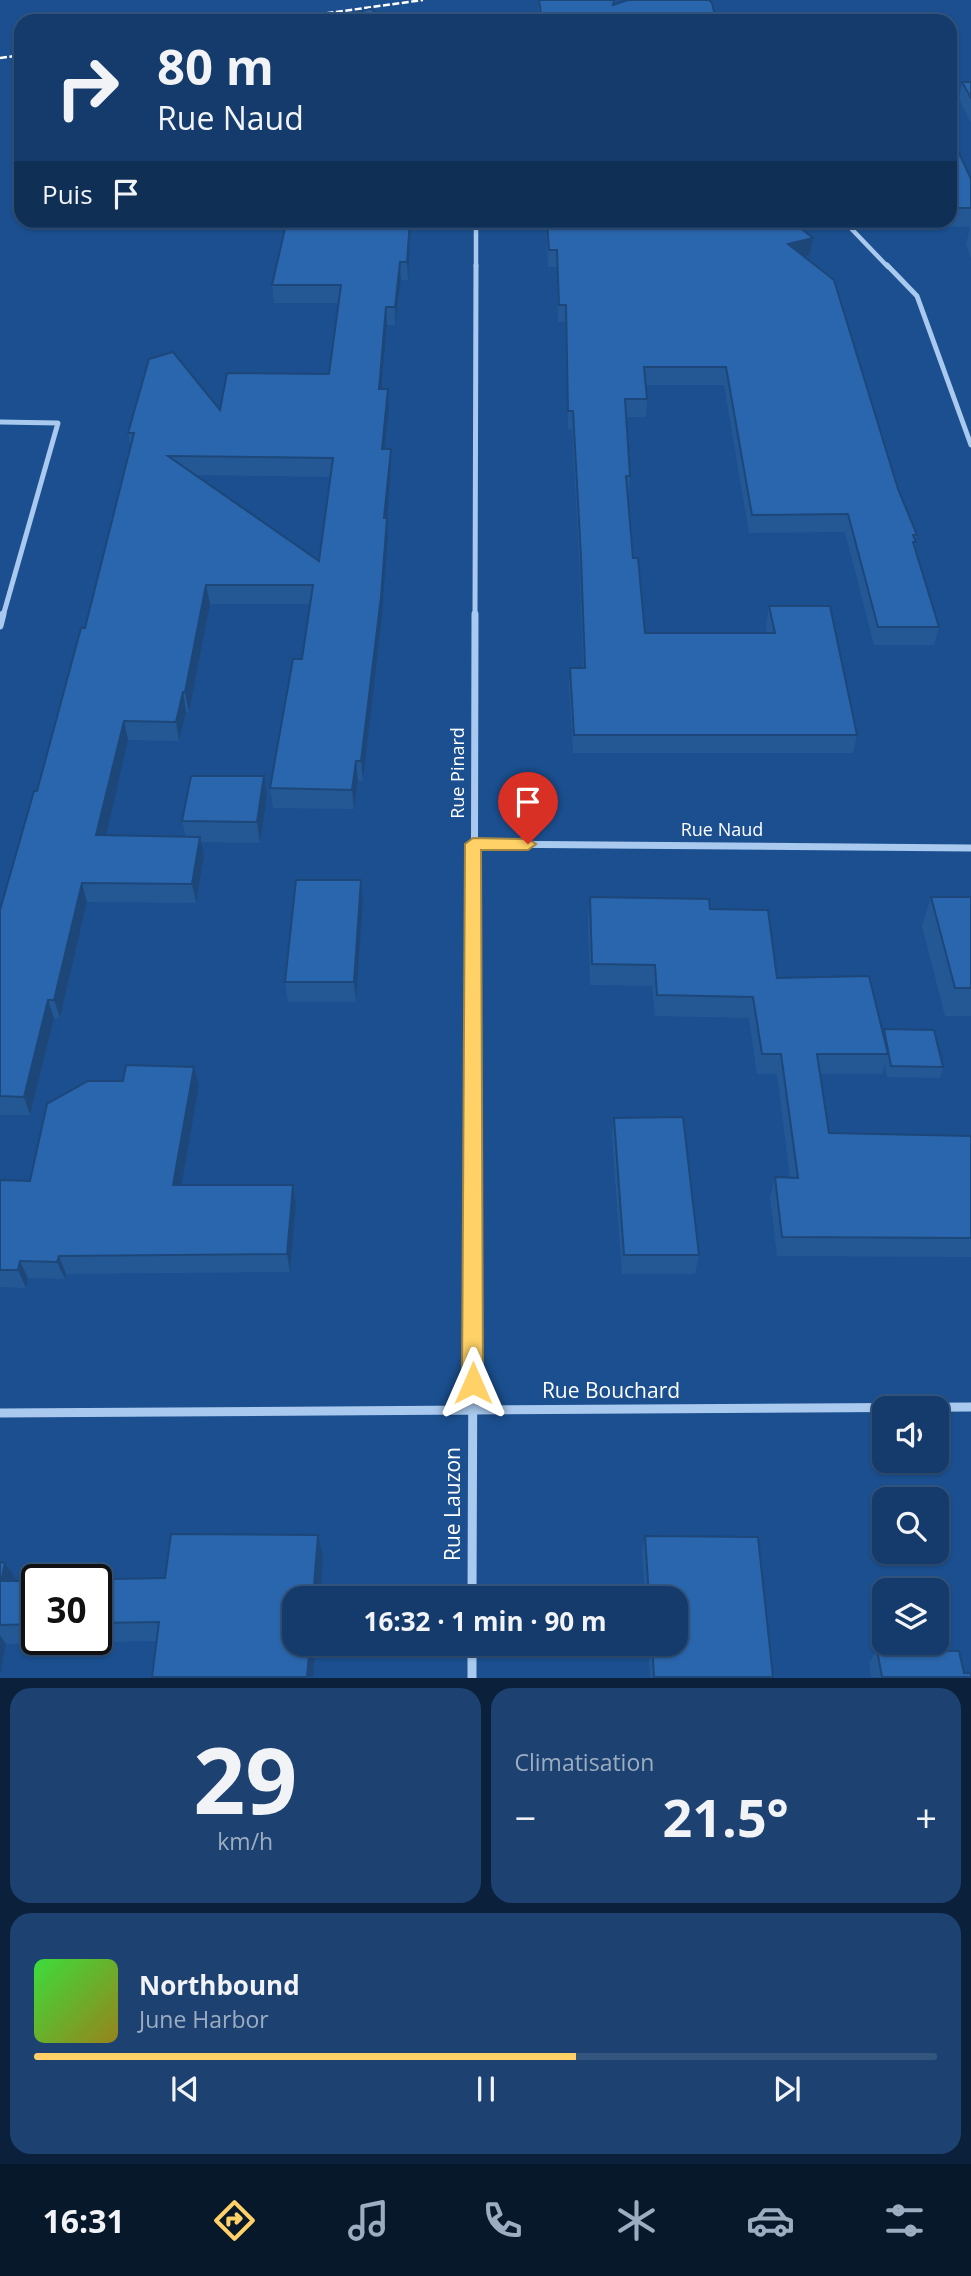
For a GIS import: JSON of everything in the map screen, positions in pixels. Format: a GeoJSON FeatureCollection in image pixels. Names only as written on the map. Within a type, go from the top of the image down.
{"type":"FeatureCollection","features":[{"type":"Feature","properties":{"kind":"street","name":"Rue Pinard"},"geometry":{"type":"LineString","coordinates":[[473,1410],[476,228]]}},
{"type":"Feature","properties":{"kind":"street"},"geometry":{"type":"LineString","coordinates":[[851,228],[917,296],[971,445]]}},
{"type":"Feature","properties":{"kind":"street"},"geometry":{"type":"LineString","coordinates":[[0,422],[58,423],[0,626]]}},
{"type":"Feature","properties":{"kind":"street","name":"Rue Naud"},"geometry":{"type":"LineString","coordinates":[[473,844],[971,848]]}},
{"type":"Feature","properties":{"kind":"street","name":"Rue Bouchard"},"geometry":{"type":"LineString","coordinates":[[0,1413],[971,1407]]}},
{"type":"Feature","properties":{"kind":"street","name":"Rue Lauzon"},"geometry":{"type":"LineString","coordinates":[[472,1586],[473,1410]]}},
{"type":"Feature","properties":{"kind":"street"},"geometry":{"type":"LineString","coordinates":[[472,1656],[472,1678]]}},
{"type":"Feature","properties":{"kind":"building"},"geometry":{"type":"Polygon","coordinates":[[[539,0],[614,0],[613,5],[628,0],[709,0],[714,14],[541,14],[539,0]]]}},
{"type":"Feature","properties":{"kind":"building"},"geometry":{"type":"Polygon","coordinates":[[[370,9],[380,14],[352,14],[370,9]]]}},
{"type":"Feature","properties":{"kind":"building"},"geometry":{"type":"Polygon","coordinates":[[[962,82],[971,82],[971,98],[962,82]]]}},
{"type":"Feature","properties":{"kind":"building"},"geometry":{"type":"Polygon","coordinates":[[[957,149],[971,179],[971,208],[957,208],[957,149]]]}},
{"type":"Feature","properties":{"kind":"building"},"geometry":{"type":"Polygon","coordinates":[[[285,228],[409,228],[407,262],[400,262],[395,307],[386,307],[379,389],[388,389],[382,449],[391,449],[384,518],[387,518],[381,597],[361,761],[356,761],[352,790],[270,788],[293,659],[302,659],[313,585],[206,585],[185,692],[176,722],[124,721],[96,835],[200,837],[192,884],[82,883],[54,1000],[48,1000],[24,1097],[0,1096],[0,910],[34,791],[37,791],[81,628],[85,628],[134,433],[128,433],[149,359],[173,352],[220,410],[227,373],[329,374],[341,285],[272,285],[285,228]],[[168,456],[319,561],[333,458],[168,456]]]}},
{"type":"Feature","properties":{"kind":"building"},"geometry":{"type":"Polygon","coordinates":[[[548,228],[800,228],[813,238],[788,244],[834,280],[898,489],[917,535],[913,535],[916,542],[913,542],[939,627],[878,627],[848,514],[752,515],[726,367],[644,367],[647,399],[625,399],[630,476],[626,476],[633,558],[638,558],[645,633],[775,633],[769,606],[830,606],[857,735],[574,735],[570,668],[585,668],[581,557],[573,411],[568,411],[566,305],[559,305],[557,250],[549,250],[548,228]]]}},
{"type":"Feature","properties":{"kind":"building"},"geometry":{"type":"Polygon","coordinates":[[[191,776],[264,776],[257,822],[182,821],[191,776]]]}},
{"type":"Feature","properties":{"kind":"building"},"geometry":{"type":"Polygon","coordinates":[[[296,880],[361,880],[354,982],[285,982],[296,880]]]}},
{"type":"Feature","properties":{"kind":"building"},"geometry":{"type":"Polygon","coordinates":[[[590,897],[709,899],[710,909],[768,910],[777,978],[869,976],[888,1054],[817,1054],[829,1133],[971,1136],[971,1238],[782,1237],[775,1177],[798,1178],[781,1054],[762,1054],[753,997],[657,995],[655,965],[592,964],[590,897]]]}},
{"type":"Feature","properties":{"kind":"building"},"geometry":{"type":"Polygon","coordinates":[[[931,897],[971,897],[971,988],[955,988],[931,897]]]}},
{"type":"Feature","properties":{"kind":"building"},"geometry":{"type":"Polygon","coordinates":[[[884,1029],[934,1030],[943,1067],[891,1066],[884,1029]]]}},
{"type":"Feature","properties":{"kind":"building"},"geometry":{"type":"Polygon","coordinates":[[[126,1065],[194,1067],[173,1185],[293,1185],[287,1254],[59,1256],[57,1262],[20,1261],[18,1270],[0,1270],[0,1180],[30,1181],[47,1104],[88,1081],[123,1081],[126,1065]]]}},
{"type":"Feature","properties":{"kind":"building"},"geometry":{"type":"Polygon","coordinates":[[[683,1117],[699,1255],[624,1255],[614,1118],[683,1117]]]}},
{"type":"Feature","properties":{"kind":"building"},"geometry":{"type":"Polygon","coordinates":[[[171,1534],[318,1535],[314,1586],[282,1586],[282,1656],[309,1656],[307,1677],[152,1677],[159,1622],[112,1623],[112,1579],[165,1578],[171,1534]]]}},
{"type":"Feature","properties":{"kind":"building"},"geometry":{"type":"Polygon","coordinates":[[[645,1536],[758,1537],[773,1677],[654,1677],[653,1656],[688,1656],[688,1586],[648,1586],[645,1536]]]}},
{"type":"Feature","properties":{"kind":"building"},"geometry":{"type":"Polygon","coordinates":[[[0,1562],[5,1563],[1,1581],[21,1581],[21,1624],[0,1625],[0,1562]]]}},
{"type":"Feature","properties":{"kind":"building"},"geometry":{"type":"Polygon","coordinates":[[[949,1651],[959,1651],[964,1673],[971,1673],[971,1677],[882,1677],[878,1655],[949,1655],[949,1651]]]}},
{"type":"Feature","properties":{"kind":"railway"},"geometry":{"type":"LineString","coordinates":[[321,14],[423,0]]}},
{"type":"Feature","properties":{"kind":"railway"},"geometry":{"type":"LineString","coordinates":[[0,58],[14,56]]}},
{"type":"Feature","properties":{"kind":"route"},"geometry":{"type":"LineString","coordinates":[[473,1383],[473,844],[528,844]]}}]}
